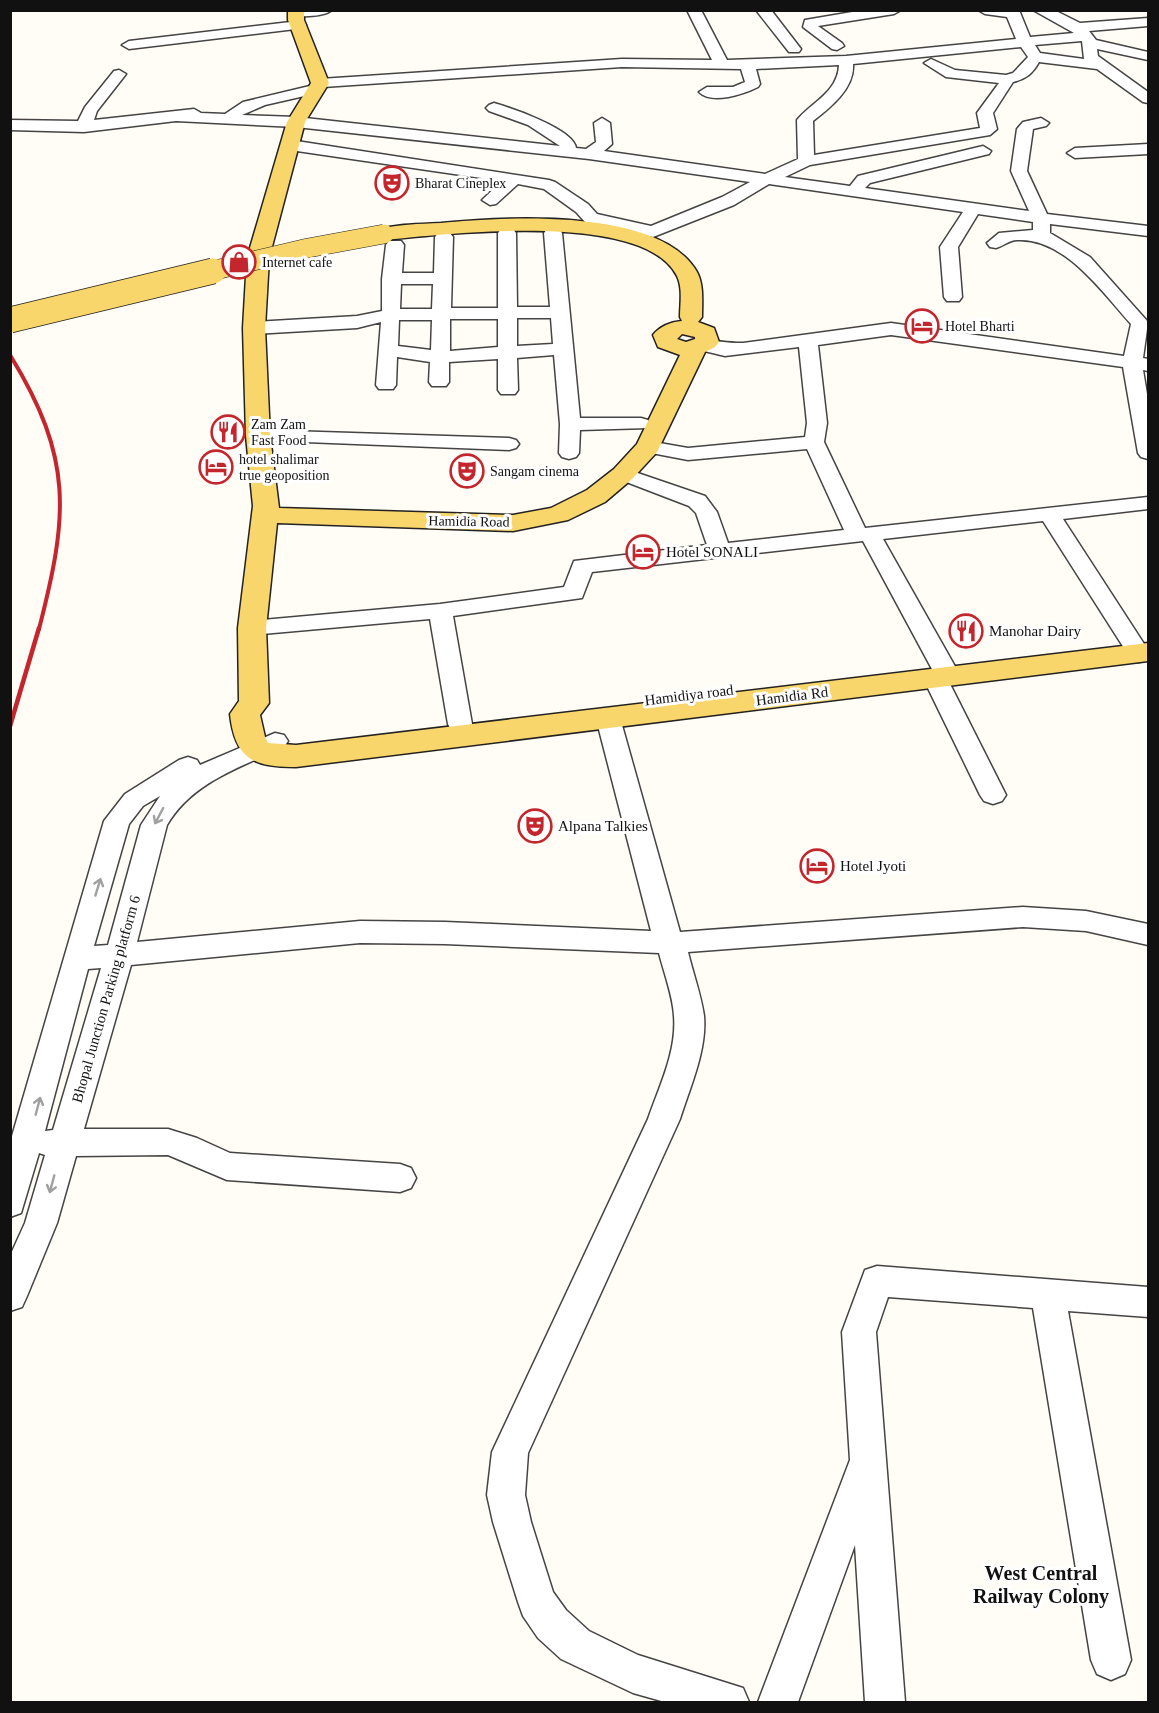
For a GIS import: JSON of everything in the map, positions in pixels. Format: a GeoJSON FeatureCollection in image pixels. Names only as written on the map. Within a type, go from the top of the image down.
{"type":"FeatureCollection","features":[{"type":"Feature","properties":{"kind":"main road"},"geometry":{"type":"LineString","coordinates":[[297,16],[310,100],[290,145],[258,258],[254,328],[258,436],[265,511],[252,628],[260,732],[298,743],[460,724],[605,711]]}},
{"type":"Feature","properties":{"kind":"main road","name":"Hamidia Road"},"geometry":{"type":"LineString","coordinates":[[10,320],[309,248],[474,226],[588,228],[621,233],[639,239],[674,258],[685,271],[691,283],[690,336],[645,435],[623,474],[596,496],[559,514],[518,515]]}},
{"type":"Feature","properties":{"kind":"main road","name":"Hamidia Road"},"geometry":{"type":"LineString","coordinates":[[265,511],[513,523],[518,515],[575,490],[606,468],[631,444],[645,435]]}},
{"type":"Feature","properties":{"kind":"main road","name":"Hamidia Rd"},"geometry":{"type":"LineString","coordinates":[[260,732],[278,756],[296,756],[605,711],[942,673],[1142,647]]}},
{"type":"Feature","properties":{"kind":"street"},"geometry":{"type":"LineString","coordinates":[[129,45],[194,36],[237,35],[297,16],[326,10]]}},
{"type":"Feature","properties":{"kind":"street"},"geometry":{"type":"LineString","coordinates":[[694,10],[721,63]]}},
{"type":"Feature","properties":{"kind":"street"},"geometry":{"type":"LineString","coordinates":[[763,10],[794,49]]}},
{"type":"Feature","properties":{"kind":"street"},"geometry":{"type":"LineString","coordinates":[[848,48],[810,27],[810,23],[894,10]]}},
{"type":"Feature","properties":{"kind":"street"},"geometry":{"type":"LineString","coordinates":[[986,10],[1011,12],[1035,57]]}},
{"type":"Feature","properties":{"kind":"street"},"geometry":{"type":"LineString","coordinates":[[1040,10],[1061,17],[1084,36],[1149,56]]}},
{"type":"Feature","properties":{"kind":"street"},"geometry":{"type":"LineString","coordinates":[[1061,17],[1083,13]]}},
{"type":"Feature","properties":{"kind":"street"},"geometry":{"type":"LineString","coordinates":[[771,51],[1023,36],[1084,36],[1149,22]]}},
{"type":"Feature","properties":{"kind":"street"},"geometry":{"type":"LineString","coordinates":[[10,125],[40,128],[84,127],[176,116],[234,114],[310,100],[622,63],[747,65],[848,48],[1023,36]]}},
{"type":"Feature","properties":{"kind":"street"},"geometry":{"type":"LineString","coordinates":[[1084,36],[1091,58],[1099,66],[1149,99]]}},
{"type":"Feature","properties":{"kind":"street"},"geometry":{"type":"LineString","coordinates":[[807,161],[805,120],[832,98],[848,67],[848,48]]}},
{"type":"Feature","properties":{"kind":"street"},"geometry":{"type":"LineString","coordinates":[[1035,57],[1099,66]]}},
{"type":"Feature","properties":{"kind":"street"},"geometry":{"type":"LineString","coordinates":[[931,63],[951,74],[1006,79],[1018,76],[1029,68],[1035,57]]}},
{"type":"Feature","properties":{"kind":"street"},"geometry":{"type":"LineString","coordinates":[[707,92],[735,92],[753,84],[747,65]]}},
{"type":"Feature","properties":{"kind":"street"},"geometry":{"type":"LineString","coordinates":[[84,127],[90,110],[119,74]]}},
{"type":"Feature","properties":{"kind":"street"},"geometry":{"type":"LineString","coordinates":[[290,145],[549,185],[582,208],[591,218],[653,232],[728,201],[769,178],[807,161],[984,132],[989,129],[985,113],[1006,84],[1006,79]]}},
{"type":"Feature","properties":{"kind":"street"},"geometry":{"type":"LineString","coordinates":[[234,114],[267,100],[310,100],[391,134],[589,154],[855,190],[974,208],[1042,226],[1149,231]]}},
{"type":"Feature","properties":{"kind":"street"},"geometry":{"type":"LineString","coordinates":[[494,108],[533,122],[568,143],[569,152]]}},
{"type":"Feature","properties":{"kind":"street"},"geometry":{"type":"LineString","coordinates":[[391,134],[405,118]]}},
{"type":"Feature","properties":{"kind":"street"},"geometry":{"type":"LineString","coordinates":[[589,154],[604,144],[602,123]]}},
{"type":"Feature","properties":{"kind":"street"},"geometry":{"type":"LineString","coordinates":[[1041,123],[1028,125],[1025,129],[1019,171],[1042,226],[1084,261],[1143,329],[1140,364],[1149,453]]}},
{"type":"Feature","properties":{"kind":"street"},"geometry":{"type":"LineString","coordinates":[[1075,153],[1149,149]]}},
{"type":"Feature","properties":{"kind":"street"},"geometry":{"type":"LineString","coordinates":[[855,190],[864,179],[983,151]]}},
{"type":"Feature","properties":{"kind":"street"},"geometry":{"type":"LineString","coordinates":[[490,200],[515,178]]}},
{"type":"Feature","properties":{"kind":"street"},"geometry":{"type":"LineString","coordinates":[[953,297],[949,247],[974,208]]}},
{"type":"Feature","properties":{"kind":"street"},"geometry":{"type":"LineString","coordinates":[[996,243],[1000,238],[1042,226]]}},
{"type":"Feature","properties":{"kind":"street"},"geometry":{"type":"LineString","coordinates":[[507,233],[508,390]]}},
{"type":"Feature","properties":{"kind":"street"},"geometry":{"type":"LineString","coordinates":[[554,233],[570,424],[569,453]]}},
{"type":"Feature","properties":{"kind":"street"},"geometry":{"type":"LineString","coordinates":[[439,382],[444,237]]}},
{"type":"Feature","properties":{"kind":"street"},"geometry":{"type":"LineString","coordinates":[[386,385],[392,279],[389,239]]}},
{"type":"Feature","properties":{"kind":"street"},"geometry":{"type":"LineString","coordinates":[[392,279],[442,278]]}},
{"type":"Feature","properties":{"kind":"street"},"geometry":{"type":"LineString","coordinates":[[254,328],[357,322],[389,315],[561,312]]}},
{"type":"Feature","properties":{"kind":"street"},"geometry":{"type":"LineString","coordinates":[[690,336],[725,350],[808,342],[891,329],[1140,364]]}},
{"type":"Feature","properties":{"kind":"street"},"geometry":{"type":"LineString","coordinates":[[808,342],[817,423],[814,442],[864,536],[942,673],[993,795]]}},
{"type":"Feature","properties":{"kind":"street"},"geometry":{"type":"LineString","coordinates":[[387,350],[439,357],[564,349]]}},
{"type":"Feature","properties":{"kind":"street"},"geometry":{"type":"LineString","coordinates":[[570,424],[645,435],[688,454],[814,442]]}},
{"type":"Feature","properties":{"kind":"street"},"geometry":{"type":"LineString","coordinates":[[258,436],[509,444]]}},
{"type":"Feature","properties":{"kind":"street"},"geometry":{"type":"LineString","coordinates":[[623,474],[697,501],[706,513],[720,552]]}},
{"type":"Feature","properties":{"kind":"street"},"geometry":{"type":"LineString","coordinates":[[252,628],[440,611],[574,593],[582,566],[1149,504]]}},
{"type":"Feature","properties":{"kind":"street"},"geometry":{"type":"LineString","coordinates":[[1050,515],[1142,647]]}},
{"type":"Feature","properties":{"kind":"street"},"geometry":{"type":"LineString","coordinates":[[440,611],[460,724]]}},
{"type":"Feature","properties":{"kind":"street"},"geometry":{"type":"LineString","coordinates":[[605,711],[689,1016],[687,1046],[664,1119],[510,1452],[506,1495],[537,1602],[575,1646],[633,1673],[729,1702]]}},
{"type":"Feature","properties":{"kind":"street"},"geometry":{"type":"LineString","coordinates":[[10,1203],[117,821],[134,800],[177,772],[260,732]]}},
{"type":"Feature","properties":{"kind":"street","name":"Bhopal Junction Parking platform 6"},"geometry":{"type":"LineString","coordinates":[[10,1296],[41,1223],[122,947],[154,825],[161,811],[173,796],[260,732]]}},
{"type":"Feature","properties":{"kind":"street"},"geometry":{"type":"LineString","coordinates":[[669,938],[907,908],[1018,901],[1071,902],[1117,909],[1149,918]]}},
{"type":"Feature","properties":{"kind":"street"},"geometry":{"type":"LineString","coordinates":[[79,951],[380,931],[669,938],[1023,917],[1083,919],[1115,924],[1149,934]]}},
{"type":"Feature","properties":{"kind":"street"},"geometry":{"type":"LineString","coordinates":[[28,1143],[168,1142],[186,1147],[227,1166],[400,1178]]}},
{"type":"Feature","properties":{"kind":"street"},"geometry":{"type":"LineString","coordinates":[[885,1702],[858,1332],[877,1281],[1148,1304]]}},
{"type":"Feature","properties":{"kind":"street"},"geometry":{"type":"LineString","coordinates":[[1048,1294],[1112,1660]]}},
{"type":"Feature","properties":{"kind":"street"},"geometry":{"type":"LineString","coordinates":[[778,1702],[867,1461]]}},
{"type":"Feature","properties":{"kind":"railway"},"geometry":{"type":"LineString","coordinates":[[10,355],[31,392],[46,426],[55,458],[59,489],[56,553],[39,629]]}},
{"type":"Feature","properties":{"kind":"railway"},"geometry":{"type":"LineString","coordinates":[[10,726],[39,628]]}},
{"type":"Feature","properties":{"kind":"place","name":"Bharat Cineplex"},"geometry":{"type":"Point","coordinates":[392,183]}},
{"type":"Feature","properties":{"kind":"place","name":"Internet cafe"},"geometry":{"type":"Point","coordinates":[239,262]}},
{"type":"Feature","properties":{"kind":"place","name":"Hotel Bharti"},"geometry":{"type":"Point","coordinates":[922,326]}},
{"type":"Feature","properties":{"kind":"place","name":"Zam Zam Fast Food"},"geometry":{"type":"Point","coordinates":[228,432]}},
{"type":"Feature","properties":{"kind":"place","name":"hotel shalimar true geoposition"},"geometry":{"type":"Point","coordinates":[216,467]}},
{"type":"Feature","properties":{"kind":"place","name":"Sangam cinema"},"geometry":{"type":"Point","coordinates":[467,471]}},
{"type":"Feature","properties":{"kind":"place","name":"Hotel SONALI"},"geometry":{"type":"Point","coordinates":[643,552]}},
{"type":"Feature","properties":{"kind":"place","name":"Manohar Dairy"},"geometry":{"type":"Point","coordinates":[966,631]}},
{"type":"Feature","properties":{"kind":"place","name":"Alpana Talkies"},"geometry":{"type":"Point","coordinates":[535,826]}},
{"type":"Feature","properties":{"kind":"place","name":"Hotel Jyoti"},"geometry":{"type":"Point","coordinates":[817,866]}},
{"type":"Feature","properties":{"kind":"district","name":"West Central Railway Colony"},"geometry":{"type":"Point","coordinates":[1041,1584]}}]}
